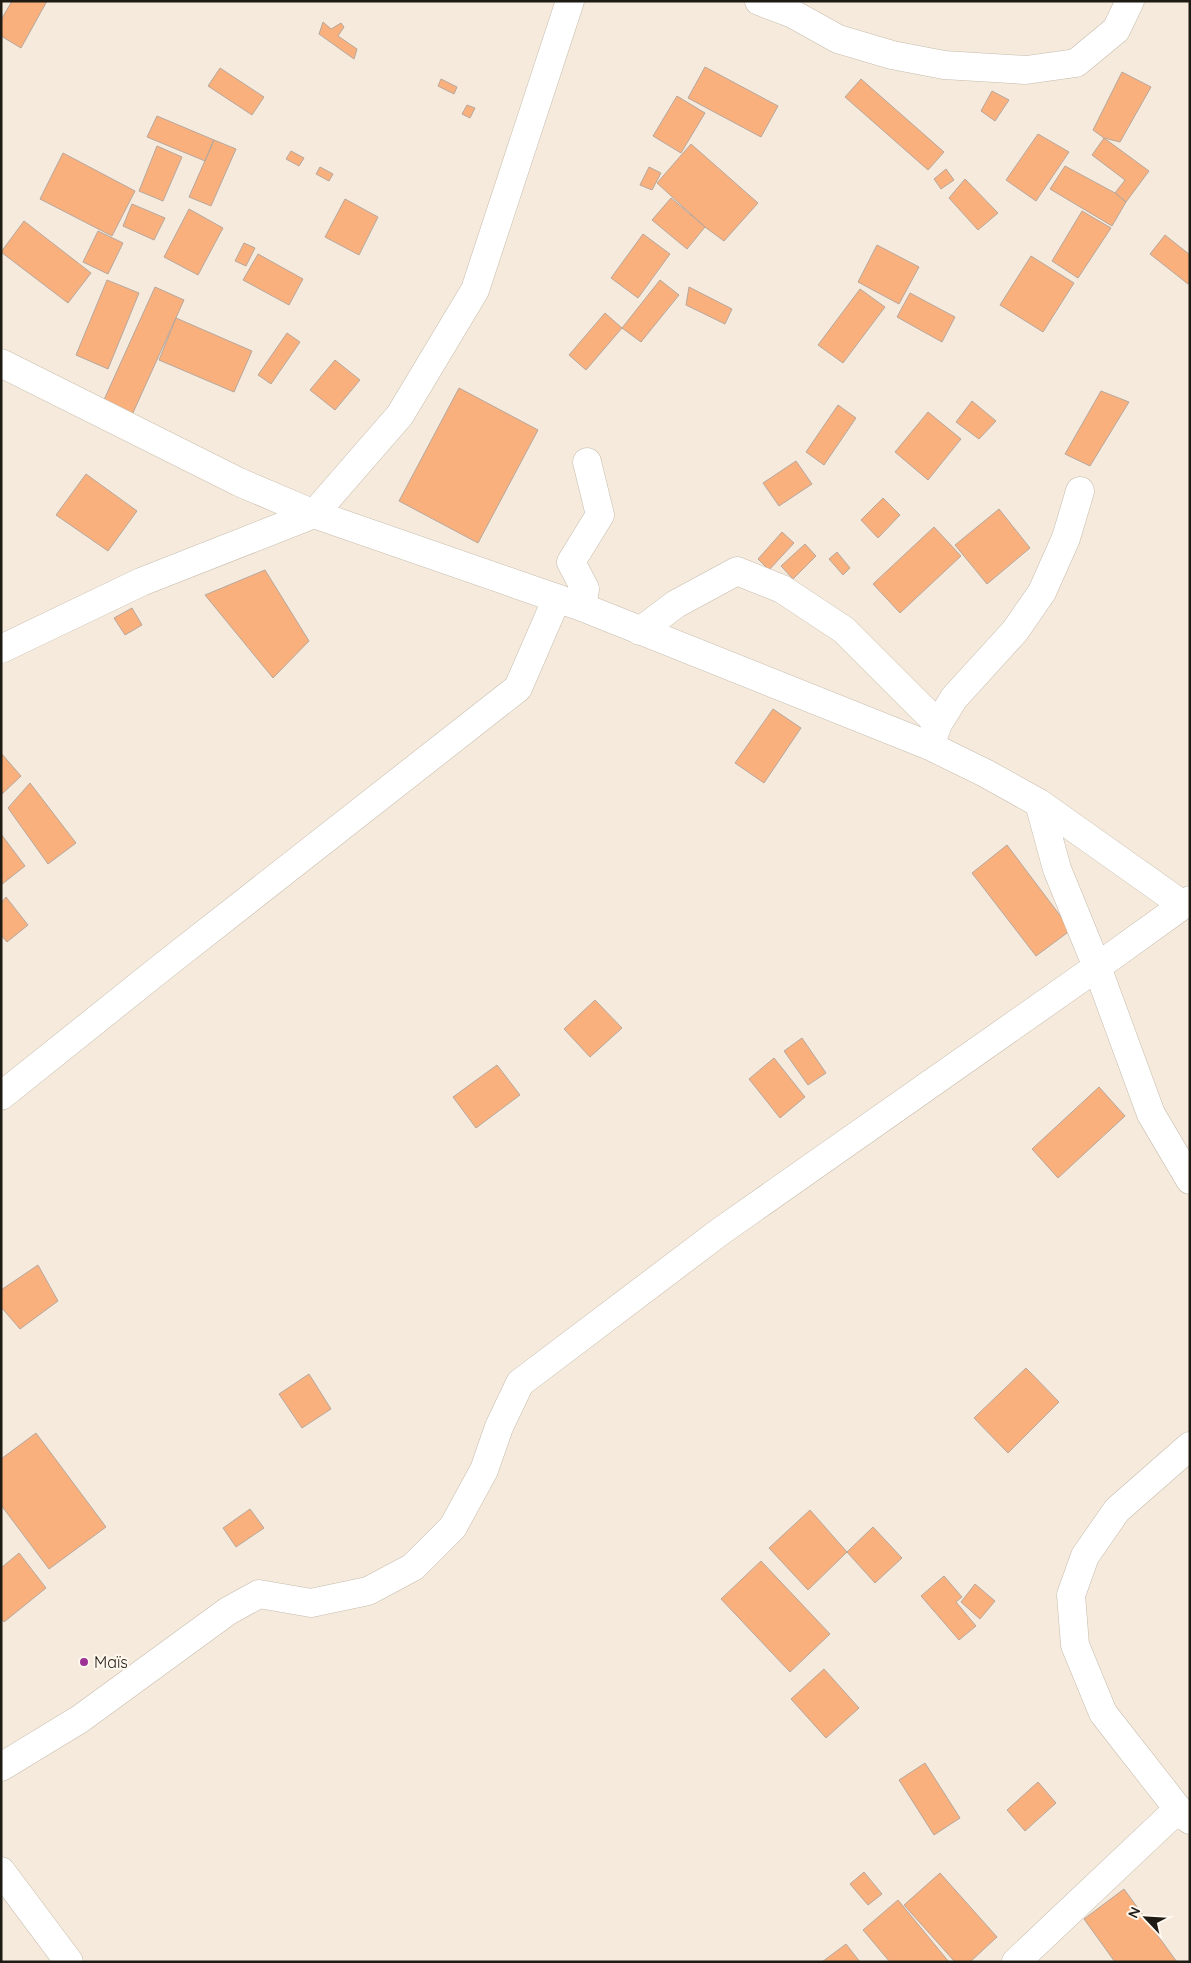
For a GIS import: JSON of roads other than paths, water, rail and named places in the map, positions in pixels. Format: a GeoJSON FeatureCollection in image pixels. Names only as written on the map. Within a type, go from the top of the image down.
{"type":"FeatureCollection","features":[{"type":"Feature","properties":{"kind":"street"},"geometry":{"type":"LineString","coordinates":[[1,649],[141,582],[314,514],[400,415],[475,290],[570,1]]}},
{"type":"Feature","properties":{"kind":"street"},"geometry":{"type":"LineString","coordinates":[[759,1],[793,14],[838,39],[892,55],[944,65],[1026,70],[1076,63],[1116,30],[1130,1]]}},
{"type":"Feature","properties":{"kind":"street"},"geometry":{"type":"LineString","coordinates":[[1,363],[239,482],[314,514],[570,603],[640,631],[934,735]]}},
{"type":"Feature","properties":{"kind":"street"},"geometry":{"type":"LineString","coordinates":[[1,1096],[518,688],[570,603],[586,589],[571,562],[600,515],[587,462]]}},
{"type":"Feature","properties":{"kind":"street"},"geometry":{"type":"LineString","coordinates":[[934,735],[954,698],[1014,630],[1042,592],[1066,538],[1080,490]]}},
{"type":"Feature","properties":{"kind":"street"},"geometry":{"type":"LineString","coordinates":[[1,1767],[80,1720],[228,1611],[259,1594],[311,1603],[368,1591],[412,1567],[453,1527],[484,1470],[499,1427],[520,1383],[721,1232],[1186,902],[1039,803],[985,773],[934,735],[844,630],[782,589],[737,571],[676,604],[640,631]]}},
{"type":"Feature","properties":{"kind":"street"},"geometry":{"type":"LineString","coordinates":[[1039,803],[1057,869],[1151,1114],[1190,1180]]}},
{"type":"Feature","properties":{"kind":"street"},"geometry":{"type":"LineString","coordinates":[[1016,1962],[1184,1815],[1103,1713],[1075,1645],[1071,1595],[1084,1556],[1117,1510],[1190,1446]]}},
{"type":"Feature","properties":{"kind":"street"},"geometry":{"type":"LineString","coordinates":[[1,1871],[69,1962]]}},
{"type":"Feature","properties":{"kind":"place","name":"Maïs"},"geometry":{"type":"Point","coordinates":[84,1662]}}]}
